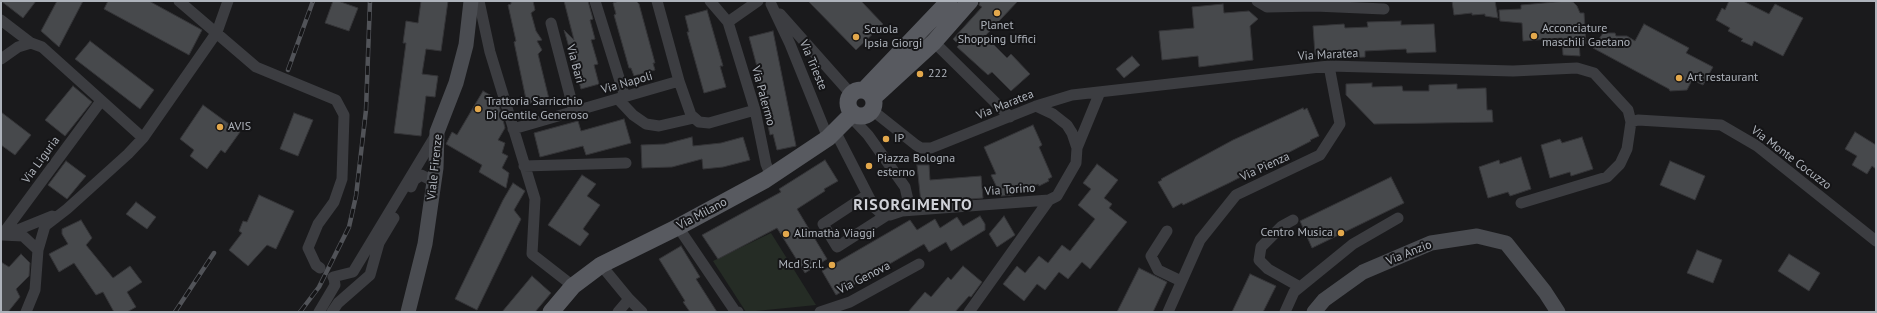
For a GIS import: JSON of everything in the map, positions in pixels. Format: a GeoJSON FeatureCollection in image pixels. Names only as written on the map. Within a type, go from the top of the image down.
{"type":"FeatureCollection","features":[{"type":"Feature","properties":{"kind":"main road","name":"Viale Firenze"},"geometry":{"type":"LineString","coordinates":[[408,312],[425,244],[434,186],[437,132],[456,83],[466,46],[471,1]]}},
{"type":"Feature","properties":{"kind":"main road"},"geometry":{"type":"LineString","coordinates":[[852,115],[863,116],[865,98],[949,1]]}},
{"type":"Feature","properties":{"kind":"main road"},"geometry":{"type":"LineString","coordinates":[[865,98],[934,42],[970,1]]}},
{"type":"Feature","properties":{"kind":"main road","name":"Via Milano"},"geometry":{"type":"LineString","coordinates":[[551,312],[573,286],[601,265],[678,227],[771,176],[831,135],[852,115]]}},
{"type":"Feature","properties":{"kind":"main road","name":"Via Anzio"},"geometry":{"type":"LineString","coordinates":[[1314,312],[1324,300],[1363,272],[1432,242],[1477,236],[1506,243],[1545,292],[1558,312]]}},
{"type":"Feature","properties":{"kind":"street"},"geometry":{"type":"LineString","coordinates":[[180,1],[256,67],[336,100],[344,115],[342,179],[334,202],[318,224],[308,248],[316,265],[320,268]]}},
{"type":"Feature","properties":{"kind":"street"},"geometry":{"type":"LineString","coordinates":[[26,312],[35,290],[38,250],[45,226],[67,209],[128,154],[143,138],[217,32],[228,1]]}},
{"type":"Feature","properties":{"kind":"street"},"geometry":{"type":"LineString","coordinates":[[479,1],[490,52],[535,199],[532,254],[573,286]]}},
{"type":"Feature","properties":{"kind":"street"},"geometry":{"type":"LineString","coordinates":[[595,1],[621,98],[633,115],[646,124],[659,126],[694,118]]}},
{"type":"Feature","properties":{"kind":"street"},"geometry":{"type":"LineString","coordinates":[[657,1],[679,82],[691,115],[699,122],[709,123],[755,110]]}},
{"type":"Feature","properties":{"kind":"street","name":"Via Palermo"},"geometry":{"type":"LineString","coordinates":[[710,1],[728,22],[755,110],[766,164],[771,176]]}},
{"type":"Feature","properties":{"kind":"street"},"geometry":{"type":"LineString","coordinates":[[728,22],[758,1]]}},
{"type":"Feature","properties":{"kind":"street"},"geometry":{"type":"LineString","coordinates":[[1257,1],[1267,7],[1315,6],[1384,9]]}},
{"type":"Feature","properties":{"kind":"street","name":"Via Trieste"},"geometry":{"type":"LineString","coordinates":[[770,2],[865,98]]}},
{"type":"Feature","properties":{"kind":"street","name":"Via Trieste"},"geometry":{"type":"LineString","coordinates":[[770,2],[831,135],[878,212],[887,215]]}},
{"type":"Feature","properties":{"kind":"street"},"geometry":{"type":"LineString","coordinates":[[1,20],[31,43],[42,47],[143,138]]}},
{"type":"Feature","properties":{"kind":"street","name":"Via Bari"},"geometry":{"type":"LineString","coordinates":[[551,23],[574,111]]}},
{"type":"Feature","properties":{"kind":"street"},"geometry":{"type":"LineString","coordinates":[[934,42],[1010,117]]}},
{"type":"Feature","properties":{"kind":"street"},"geometry":{"type":"LineString","coordinates":[[1,59],[18,46],[31,43]]}},
{"type":"Feature","properties":{"kind":"street","name":"Via Maratea"},"geometry":{"type":"LineString","coordinates":[[865,98],[921,148],[931,148],[1036,106],[1072,96],[1100,92],[1329,66],[1513,71],[1577,68],[1594,73],[1628,110],[1631,122]]}},
{"type":"Feature","properties":{"kind":"street","name":"Via Pienza"},"geometry":{"type":"LineString","coordinates":[[1168,312],[1200,240],[1236,195],[1320,155],[1340,124],[1329,66]]}},
{"type":"Feature","properties":{"kind":"street","name":"Via Napoli"},"geometry":{"type":"LineString","coordinates":[[513,129],[679,82]]}},
{"type":"Feature","properties":{"kind":"street","name":"Via Torino"},"geometry":{"type":"LineString","coordinates":[[867,195],[823,224],[837,247],[887,215],[896,214],[902,211],[1049,200],[1057,196],[1076,162],[1077,148],[1100,92]]}},
{"type":"Feature","properties":{"kind":"street","name":"Via Liguria"},"geometry":{"type":"LineString","coordinates":[[2,236],[101,101]]}},
{"type":"Feature","properties":{"kind":"street"},"geometry":{"type":"LineString","coordinates":[[1036,106],[1053,114],[1067,125],[1072,133],[1077,148]]}},
{"type":"Feature","properties":{"kind":"street"},"geometry":{"type":"LineString","coordinates":[[852,115],[905,187],[908,200],[902,211]]}},
{"type":"Feature","properties":{"kind":"street","name":"Via Monte Cocuzzo"},"geometry":{"type":"LineString","coordinates":[[1631,122],[1638,120],[1721,125],[1757,146],[1876,241]]}},
{"type":"Feature","properties":{"kind":"street"},"geometry":{"type":"LineString","coordinates":[[1521,203],[1607,177],[1620,164],[1627,149],[1631,122]]}},
{"type":"Feature","properties":{"kind":"street"},"geometry":{"type":"LineString","coordinates":[[319,312],[335,285],[333,277],[352,272],[437,132]]}},
{"type":"Feature","properties":{"kind":"street"},"geometry":{"type":"LineString","coordinates":[[524,166],[626,163]]}},
{"type":"Feature","properties":{"kind":"street"},"geometry":{"type":"LineString","coordinates":[[332,312],[338,303],[370,275],[379,244],[414,180],[420,175],[429,179],[434,186]]}},
{"type":"Feature","properties":{"kind":"street","name":"Via Torino"},"geometry":{"type":"LineString","coordinates":[[969,312],[1049,200]]}},
{"type":"Feature","properties":{"kind":"street"},"geometry":{"type":"LineString","coordinates":[[2,236],[25,228],[67,209]]}},
{"type":"Feature","properties":{"kind":"street"},"geometry":{"type":"LineString","coordinates":[[1285,312],[1294,292],[1300,287],[1352,244],[1398,218]]}},
{"type":"Feature","properties":{"kind":"street"},"geometry":{"type":"LineString","coordinates":[[1293,220],[1282,226],[1262,247],[1259,260],[1268,269],[1300,287]]}},
{"type":"Feature","properties":{"kind":"street"},"geometry":{"type":"LineString","coordinates":[[678,227],[735,311],[738,312]]}},
{"type":"Feature","properties":{"kind":"street"},"geometry":{"type":"LineString","coordinates":[[1167,231],[1151,256],[1158,270],[1181,281]]}},
{"type":"Feature","properties":{"kind":"street"},"geometry":{"type":"LineString","coordinates":[[2,236],[23,236],[38,250]]}},
{"type":"Feature","properties":{"kind":"street","name":"Via Genova"},"geometry":{"type":"LineString","coordinates":[[820,312],[850,302],[919,264]]}},
{"type":"Feature","properties":{"kind":"street"},"geometry":{"type":"LineString","coordinates":[[601,265],[628,299],[642,312]]}},
{"type":"Feature","properties":{"kind":"street"},"geometry":{"type":"LineString","coordinates":[[618,312],[628,299]]}},
{"type":"Feature","properties":{"kind":"shaded area"},"geometry":{"type":"Polygon","coordinates":[[[771,233],[816,305],[746,312],[713,261],[771,233]]]}},
{"type":"Feature","properties":{"kind":"building"},"geometry":{"type":"Polygon","coordinates":[[[1,1],[36,1],[23,18],[1,1]]]}},
{"type":"Feature","properties":{"kind":"building"},"geometry":{"type":"Polygon","coordinates":[[[57,1],[83,1],[59,47],[41,31],[57,1]]]}},
{"type":"Feature","properties":{"kind":"building"},"geometry":{"type":"Polygon","coordinates":[[[108,1],[149,1],[202,30],[189,55],[104,9],[108,1]]]}},
{"type":"Feature","properties":{"kind":"building"},"geometry":{"type":"Polygon","coordinates":[[[333,1],[338,1],[358,8],[349,31],[325,23],[333,1]]]}},
{"type":"Feature","properties":{"kind":"building"},"geometry":{"type":"Polygon","coordinates":[[[421,1],[448,1],[441,51],[426,49],[422,74],[438,76],[435,97],[426,96],[421,136],[394,133],[406,43],[403,43],[406,21],[418,23],[421,1]]]}},
{"type":"Feature","properties":{"kind":"building"},"geometry":{"type":"Polygon","coordinates":[[[511,1],[533,1],[535,10],[531,13],[536,31],[542,40],[537,41],[542,50],[538,54],[549,99],[527,104],[508,5],[511,4],[511,1]]]}},
{"type":"Feature","properties":{"kind":"building"},"geometry":{"type":"Polygon","coordinates":[[[564,1],[588,1],[593,19],[590,20],[595,39],[591,40],[598,64],[594,65],[599,84],[581,89],[564,30],[574,40],[564,1]]]}},
{"type":"Feature","properties":{"kind":"building"},"geometry":{"type":"Polygon","coordinates":[[[619,1],[636,1],[639,4],[655,63],[653,63],[655,70],[634,76],[631,68],[629,68],[614,15],[616,14],[613,3],[619,1]]]}},
{"type":"Feature","properties":{"kind":"building","name":"Scuola Ipsia Giorgi"},"geometry":{"type":"Polygon","coordinates":[[[808,1],[861,1],[883,24],[856,50],[808,1]]]}},
{"type":"Feature","properties":{"kind":"building"},"geometry":{"type":"Polygon","coordinates":[[[980,1],[1018,1],[985,36],[1007,58],[1011,54],[1030,74],[1011,91],[992,72],[988,75],[957,47],[959,45],[953,39],[982,7],[979,5],[980,1]]]}},
{"type":"Feature","properties":{"kind":"building"},"geometry":{"type":"Polygon","coordinates":[[[1452,1],[1495,1],[1498,18],[1485,16],[1485,14],[1472,15],[1472,13],[1454,15],[1452,1]]]}},
{"type":"Feature","properties":{"kind":"building"},"geometry":{"type":"Polygon","coordinates":[[[1567,1],[1573,2],[1577,6],[1580,13],[1584,13],[1586,44],[1579,40],[1580,56],[1563,55],[1562,38],[1523,41],[1522,23],[1500,21],[1499,10],[1521,9],[1521,5],[1567,1]]]}},
{"type":"Feature","properties":{"kind":"building"},"geometry":{"type":"Polygon","coordinates":[[[1729,1],[1743,1],[1769,14],[1775,4],[1803,18],[1783,56],[1754,41],[1752,46],[1741,41],[1743,39],[1728,31],[1730,28],[1716,20],[1722,8],[1725,10],[1729,1]]]}},
{"type":"Feature","properties":{"kind":"building"},"geometry":{"type":"Polygon","coordinates":[[[1223,4],[1224,13],[1249,11],[1258,19],[1250,26],[1253,60],[1199,67],[1198,56],[1162,60],[1159,31],[1194,28],[1192,7],[1223,4]]]}},
{"type":"Feature","properties":{"kind":"building"},"geometry":{"type":"Polygon","coordinates":[[[707,10],[723,66],[720,66],[726,87],[704,93],[687,32],[689,32],[685,16],[707,10]]]}},
{"type":"Feature","properties":{"kind":"building"},"geometry":{"type":"Polygon","coordinates":[[[1401,21],[1401,25],[1434,24],[1436,52],[1407,53],[1406,49],[1365,51],[1365,57],[1344,58],[1343,54],[1315,55],[1313,26],[1344,24],[1345,28],[1368,27],[1367,22],[1401,21]]]}},
{"type":"Feature","properties":{"kind":"building"},"geometry":{"type":"Polygon","coordinates":[[[1644,24],[1689,48],[1686,53],[1713,67],[1703,85],[1692,80],[1687,90],[1670,91],[1669,89],[1593,48],[1603,33],[1615,33],[1616,36],[1627,36],[1635,41],[1644,24]]]}},
{"type":"Feature","properties":{"kind":"building"},"geometry":{"type":"Polygon","coordinates":[[[773,31],[796,146],[777,150],[773,134],[770,135],[757,75],[759,74],[749,37],[773,31]]]}},
{"type":"Feature","properties":{"kind":"building"},"geometry":{"type":"Polygon","coordinates":[[[90,41],[154,90],[140,109],[75,59],[90,41]]]}},
{"type":"Feature","properties":{"kind":"building"},"geometry":{"type":"Polygon","coordinates":[[[1132,56],[1140,65],[1124,78],[1116,69],[1132,56]]]}},
{"type":"Feature","properties":{"kind":"building"},"geometry":{"type":"Polygon","coordinates":[[[1372,83],[1372,87],[1402,86],[1403,91],[1429,91],[1429,85],[1457,84],[1457,89],[1486,88],[1487,110],[1492,110],[1493,122],[1374,124],[1346,95],[1346,84],[1372,83]]]}},
{"type":"Feature","properties":{"kind":"building"},"geometry":{"type":"Polygon","coordinates":[[[73,86],[92,102],[65,136],[45,120],[73,86]]]}},
{"type":"Feature","properties":{"kind":"building"},"geometry":{"type":"Polygon","coordinates":[[[483,91],[497,99],[505,128],[498,140],[505,143],[502,153],[508,156],[502,168],[509,173],[506,188],[479,172],[482,165],[446,144],[452,132],[457,135],[483,91]]]}},
{"type":"Feature","properties":{"kind":"building"},"geometry":{"type":"Polygon","coordinates":[[[203,105],[240,132],[225,153],[221,150],[207,169],[190,156],[194,150],[180,139],[203,105]]]}},
{"type":"Feature","properties":{"kind":"building"},"geometry":{"type":"Polygon","coordinates":[[[1303,108],[1304,110],[1307,108],[1319,136],[1229,183],[1183,205],[1182,203],[1173,208],[1158,182],[1162,180],[1161,179],[1233,140],[1303,108]]]}},
{"type":"Feature","properties":{"kind":"building"},"geometry":{"type":"Polygon","coordinates":[[[1,112],[31,135],[15,155],[1,145],[1,112]]]}},
{"type":"Feature","properties":{"kind":"building"},"geometry":{"type":"Polygon","coordinates":[[[294,113],[313,120],[298,156],[280,149],[294,113]]]}},
{"type":"Feature","properties":{"kind":"building"},"geometry":{"type":"Polygon","coordinates":[[[624,119],[631,143],[586,155],[583,146],[540,157],[534,133],[578,121],[581,131],[624,119]]]}},
{"type":"Feature","properties":{"kind":"building"},"geometry":{"type":"Polygon","coordinates":[[[1033,125],[1042,145],[1039,147],[1052,177],[1048,179],[1049,181],[1039,186],[1038,184],[1013,195],[1001,196],[991,175],[996,174],[984,147],[1033,125]]]}},
{"type":"Feature","properties":{"kind":"building"},"geometry":{"type":"Polygon","coordinates":[[[1855,132],[1876,145],[1876,169],[1872,166],[1867,174],[1852,165],[1857,156],[1845,149],[1855,132]]]}},
{"type":"Feature","properties":{"kind":"building"},"geometry":{"type":"Polygon","coordinates":[[[692,137],[693,146],[721,143],[743,137],[750,160],[723,167],[703,169],[702,159],[672,167],[642,168],[641,145],[665,144],[692,137]]]}},
{"type":"Feature","properties":{"kind":"building"},"geometry":{"type":"Polygon","coordinates":[[[1582,137],[1593,169],[1571,176],[1570,172],[1550,178],[1541,145],[1560,139],[1562,143],[1582,137]]]}},
{"type":"Feature","properties":{"kind":"building"},"geometry":{"type":"Polygon","coordinates":[[[1521,157],[1531,189],[1510,196],[1508,192],[1488,198],[1479,167],[1499,160],[1500,164],[1521,157]]]}},
{"type":"Feature","properties":{"kind":"building"},"geometry":{"type":"Polygon","coordinates":[[[825,160],[838,181],[824,189],[825,191],[797,209],[827,259],[805,273],[777,228],[718,259],[702,235],[781,192],[779,189],[825,160]]]}},
{"type":"Feature","properties":{"kind":"building"},"geometry":{"type":"Polygon","coordinates":[[[66,161],[86,176],[67,199],[48,185],[66,161]]]}},
{"type":"Feature","properties":{"kind":"building"},"geometry":{"type":"Polygon","coordinates":[[[1670,161],[1705,176],[1695,200],[1660,185],[1670,161]]]}},
{"type":"Feature","properties":{"kind":"building"},"geometry":{"type":"Polygon","coordinates":[[[1097,164],[1118,180],[1104,198],[1112,204],[1109,208],[1127,222],[1090,269],[1082,262],[1068,279],[1059,272],[1045,290],[1037,284],[1024,301],[1003,284],[1017,266],[1025,273],[1039,256],[1048,263],[1062,245],[1070,251],[1095,219],[1078,205],[1091,189],[1083,183],[1097,164]]]}},
{"type":"Feature","properties":{"kind":"building"},"geometry":{"type":"Polygon","coordinates":[[[917,165],[929,165],[930,180],[981,176],[983,198],[921,203],[917,165]]]}},
{"type":"Feature","properties":{"kind":"building"},"geometry":{"type":"Polygon","coordinates":[[[582,175],[596,184],[587,196],[600,205],[583,229],[589,234],[580,246],[548,225],[582,175]]]}},
{"type":"Feature","properties":{"kind":"building"},"geometry":{"type":"Polygon","coordinates":[[[1391,177],[1404,203],[1312,248],[1300,221],[1391,177]]]}},
{"type":"Feature","properties":{"kind":"building"},"geometry":{"type":"Polygon","coordinates":[[[513,183],[525,191],[514,210],[521,219],[477,310],[455,299],[503,200],[513,183]]]}},
{"type":"Feature","properties":{"kind":"building"},"geometry":{"type":"Polygon","coordinates":[[[259,195],[294,211],[276,249],[267,245],[248,266],[229,250],[242,233],[239,231],[243,221],[247,222],[259,195]]]}},
{"type":"Feature","properties":{"kind":"building"},"geometry":{"type":"Polygon","coordinates":[[[136,202],[156,217],[147,229],[126,214],[136,202]]]}},
{"type":"Feature","properties":{"kind":"building"},"geometry":{"type":"Polygon","coordinates":[[[980,216],[985,224],[985,230],[951,251],[946,242],[929,252],[924,244],[836,295],[822,271],[910,220],[917,230],[935,219],[940,228],[957,217],[963,226],[980,216]]]}},
{"type":"Feature","properties":{"kind":"building"},"geometry":{"type":"Polygon","coordinates":[[[1004,216],[1015,235],[997,247],[989,234],[1004,216]]]}},
{"type":"Feature","properties":{"kind":"building"},"geometry":{"type":"Polygon","coordinates":[[[81,220],[92,238],[86,245],[113,278],[130,266],[142,282],[127,292],[136,307],[127,312],[114,312],[103,292],[96,295],[74,263],[59,272],[49,254],[68,244],[62,234],[62,229],[81,220]]]}},
{"type":"Feature","properties":{"kind":"building"},"geometry":{"type":"Polygon","coordinates":[[[681,246],[700,277],[696,279],[717,312],[690,312],[683,302],[685,301],[659,259],[681,246]]]}},
{"type":"Feature","properties":{"kind":"building"},"geometry":{"type":"Polygon","coordinates":[[[1697,250],[1722,260],[1713,283],[1687,273],[1697,250]]]}},
{"type":"Feature","properties":{"kind":"building"},"geometry":{"type":"Polygon","coordinates":[[[21,254],[30,263],[29,276],[16,289],[20,297],[8,312],[1,312],[1,262],[9,267],[21,254]]]}},
{"type":"Feature","properties":{"kind":"building"},"geometry":{"type":"Polygon","coordinates":[[[1789,254],[1820,273],[1809,291],[1778,271],[1789,254]]]}},
{"type":"Feature","properties":{"kind":"building"},"geometry":{"type":"Polygon","coordinates":[[[963,266],[982,282],[971,297],[969,296],[955,312],[908,312],[925,292],[931,297],[948,277],[951,280],[963,266]]]}},
{"type":"Feature","properties":{"kind":"building"},"geometry":{"type":"Polygon","coordinates":[[[1139,268],[1167,282],[1153,312],[1117,312],[1139,268]]]}},
{"type":"Feature","properties":{"kind":"building"},"geometry":{"type":"Polygon","coordinates":[[[1250,274],[1276,286],[1263,312],[1232,312],[1250,274]]]}},
{"type":"Feature","properties":{"kind":"building"},"geometry":{"type":"Polygon","coordinates":[[[532,276],[551,293],[535,312],[502,312],[532,276]]]}},
{"type":"Feature","properties":{"kind":"railway"},"geometry":{"type":"LineString","coordinates":[[288,70],[313,1]]}},
{"type":"Feature","properties":{"kind":"railway"},"geometry":{"type":"LineString","coordinates":[[300,312],[319,287],[349,227],[356,196],[366,110],[370,1]]}},
{"type":"Feature","properties":{"kind":"railway"},"geometry":{"type":"LineString","coordinates":[[175,312],[214,253]]}},
{"type":"Feature","properties":{"kind":"place","name":"Planet Shopping Uffici"},"geometry":{"type":"Point","coordinates":[997,13]}},
{"type":"Feature","properties":{"kind":"place","name":"Acconciature maschili Gaetano"},"geometry":{"type":"Point","coordinates":[1534,36]}},
{"type":"Feature","properties":{"kind":"place","name":"Scuola Ipsia Giorgi"},"geometry":{"type":"Point","coordinates":[856,37]}},
{"type":"Feature","properties":{"kind":"place","name":"222"},"geometry":{"type":"Point","coordinates":[920,74]}},
{"type":"Feature","properties":{"kind":"place","name":"Art restaurant"},"geometry":{"type":"Point","coordinates":[1679,78]}},
{"type":"Feature","properties":{"kind":"place","name":"Trattoria Sarricchio Di Gentile Generoso"},"geometry":{"type":"Point","coordinates":[478,109]}},
{"type":"Feature","properties":{"kind":"place","name":"AVIS"},"geometry":{"type":"Point","coordinates":[220,127]}},
{"type":"Feature","properties":{"kind":"place","name":"IP"},"geometry":{"type":"Point","coordinates":[886,139]}},
{"type":"Feature","properties":{"kind":"place","name":"Piazza Bologna esterno"},"geometry":{"type":"Point","coordinates":[869,166]}},
{"type":"Feature","properties":{"kind":"place","name":"Centro Musica"},"geometry":{"type":"Point","coordinates":[1341,233]}},
{"type":"Feature","properties":{"kind":"place","name":"Alimathà Viaggi"},"geometry":{"type":"Point","coordinates":[786,234]}},
{"type":"Feature","properties":{"kind":"place","name":"Mcd S.r.l."},"geometry":{"type":"Point","coordinates":[832,265]}},
{"type":"Feature","properties":{"kind":"district","name":"RISORGIMENTO"},"geometry":{"type":"Point","coordinates":[913,205]}}]}
